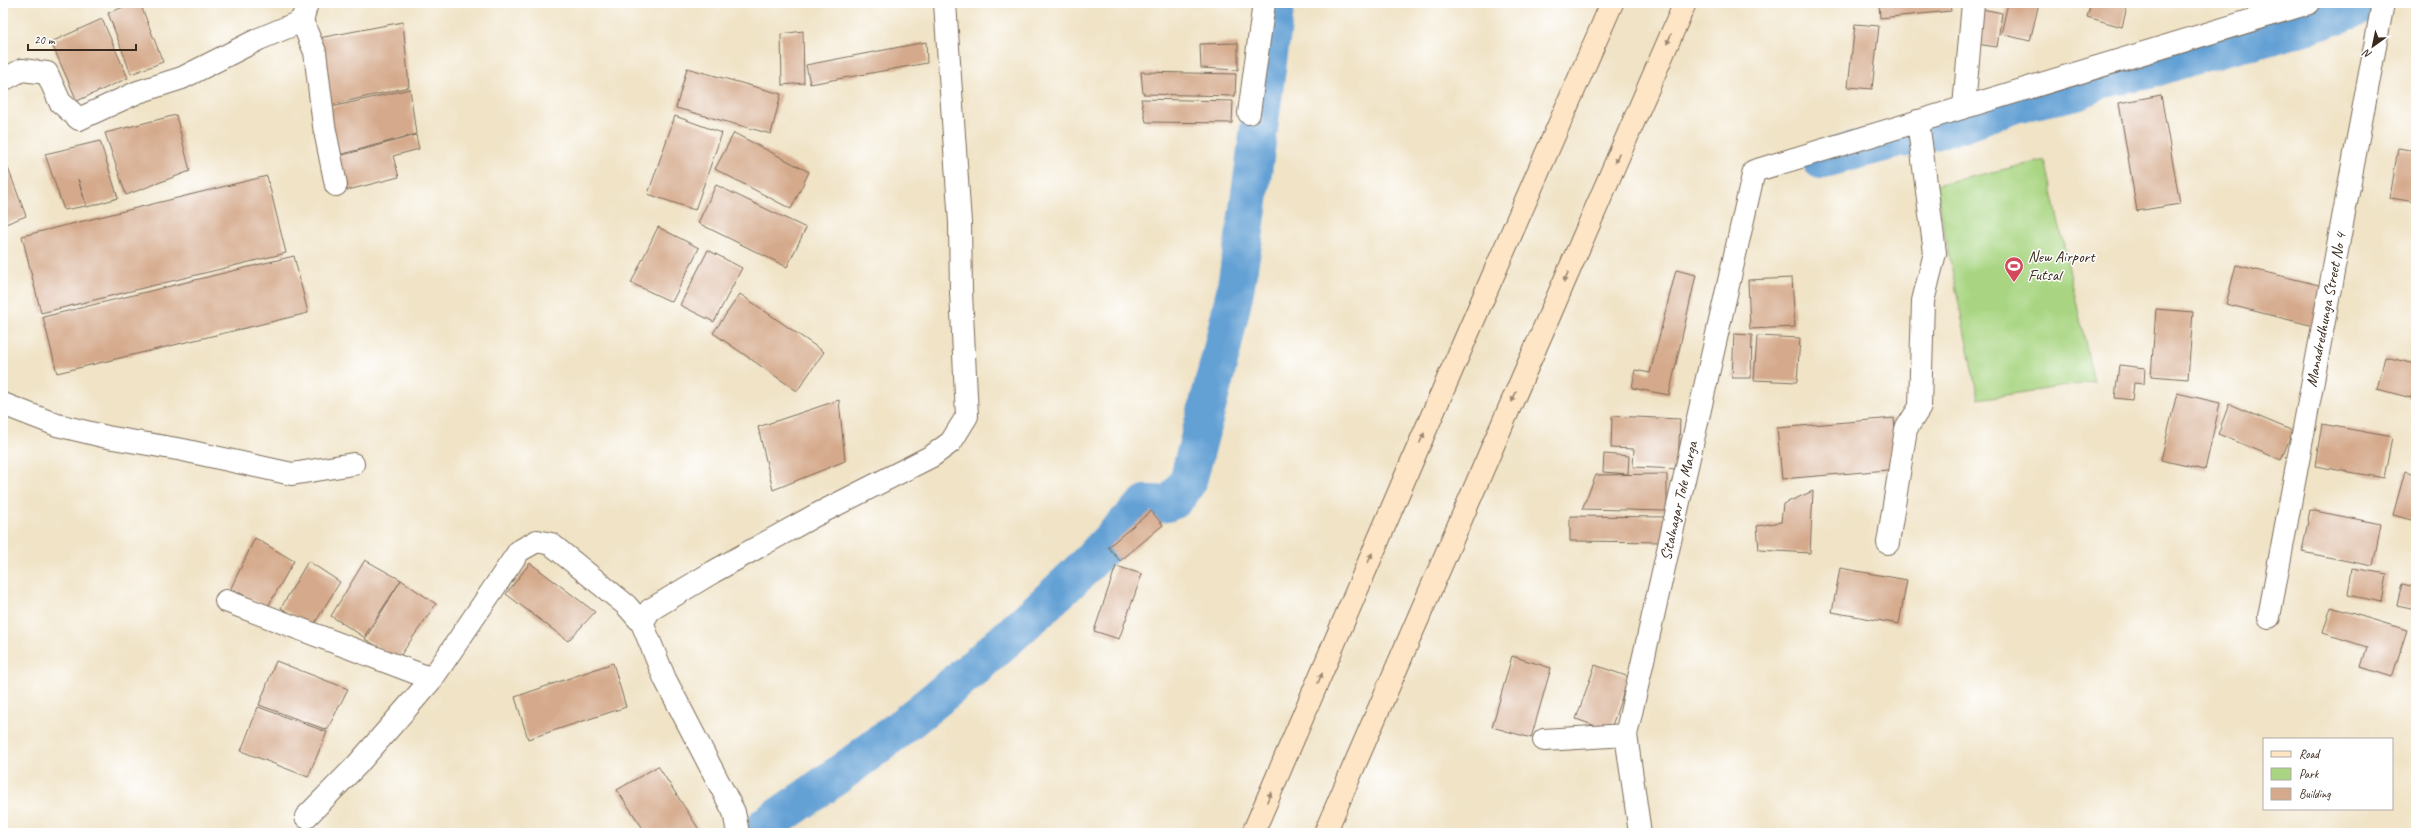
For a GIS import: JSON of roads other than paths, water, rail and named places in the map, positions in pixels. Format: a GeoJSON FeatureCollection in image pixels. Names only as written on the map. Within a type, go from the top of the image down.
{"type":"FeatureCollection","features":[{"type":"Feature","properties":{"kind":"street"},"geometry":{"type":"LineString","coordinates":[[642,623],[650,610],[713,572],[814,516],[932,456],[951,442],[967,416],[961,292],[960,223],[945,3]]}},
{"type":"Feature","properties":{"kind":"street"},"geometry":{"type":"LineString","coordinates":[[1249,113],[1264,3]]}},
{"type":"Feature","properties":{"kind":"street"},"geometry":{"type":"LineString","coordinates":[[1253,833],[1412,459],[1612,3]]}},
{"type":"Feature","properties":{"kind":"street"},"geometry":{"type":"LineString","coordinates":[[1325,833],[1684,3]]}},
{"type":"Feature","properties":{"kind":"street"},"geometry":{"type":"LineString","coordinates":[[1964,107],[1973,3]]}},
{"type":"Feature","properties":{"kind":"street"},"geometry":{"type":"LineString","coordinates":[[1888,544],[1906,429],[1920,407],[1923,302],[1935,253],[1918,121],[2309,3]]}},
{"type":"Feature","properties":{"kind":"street","name":"Manadredhunga Street No 4"},"geometry":{"type":"LineString","coordinates":[[2269,617],[2383,3]]}},
{"type":"Feature","properties":{"kind":"street"},"geometry":{"type":"LineString","coordinates":[[3,80],[22,70],[46,73],[60,102],[79,119],[138,92],[182,78],[259,39],[305,12],[315,52],[324,126],[336,185]]}},
{"type":"Feature","properties":{"kind":"street","name":"Sitalnagar Tole Marga"},"geometry":{"type":"LineString","coordinates":[[1640,833],[1626,735],[1754,171],[1918,121]]}},
{"type":"Feature","properties":{"kind":"street"},"geometry":{"type":"LineString","coordinates":[[3,404],[57,425],[107,437],[183,450],[292,474],[353,464]]}},
{"type":"Feature","properties":{"kind":"street"},"geometry":{"type":"LineString","coordinates":[[306,817],[357,765],[432,679],[519,551],[537,541],[552,544],[626,605],[642,623],[665,679],[734,812],[738,833]]}},
{"type":"Feature","properties":{"kind":"street"},"geometry":{"type":"LineString","coordinates":[[226,601],[432,679]]}},
{"type":"Feature","properties":{"kind":"street"},"geometry":{"type":"LineString","coordinates":[[1544,740],[1626,735]]}},
{"type":"Feature","properties":{"kind":"waterway"},"geometry":{"type":"LineString","coordinates":[[766,825],[846,769],[924,709],[999,645],[1082,570],[1146,504],[1162,504],[1172,501],[1188,481],[1221,354],[1235,291],[1244,238],[1276,3]]}},
{"type":"Feature","properties":{"kind":"waterway"},"geometry":{"type":"LineString","coordinates":[[1821,160],[1965,122],[2011,105],[2077,91],[2100,80],[2149,70],[2225,46],[2253,41],[2306,26],[2371,3]]}},
{"type":"Feature","properties":{"kind":"place","name":"New Airport Futsal"},"geometry":{"type":"Point","coordinates":[2014,283]}}]}
